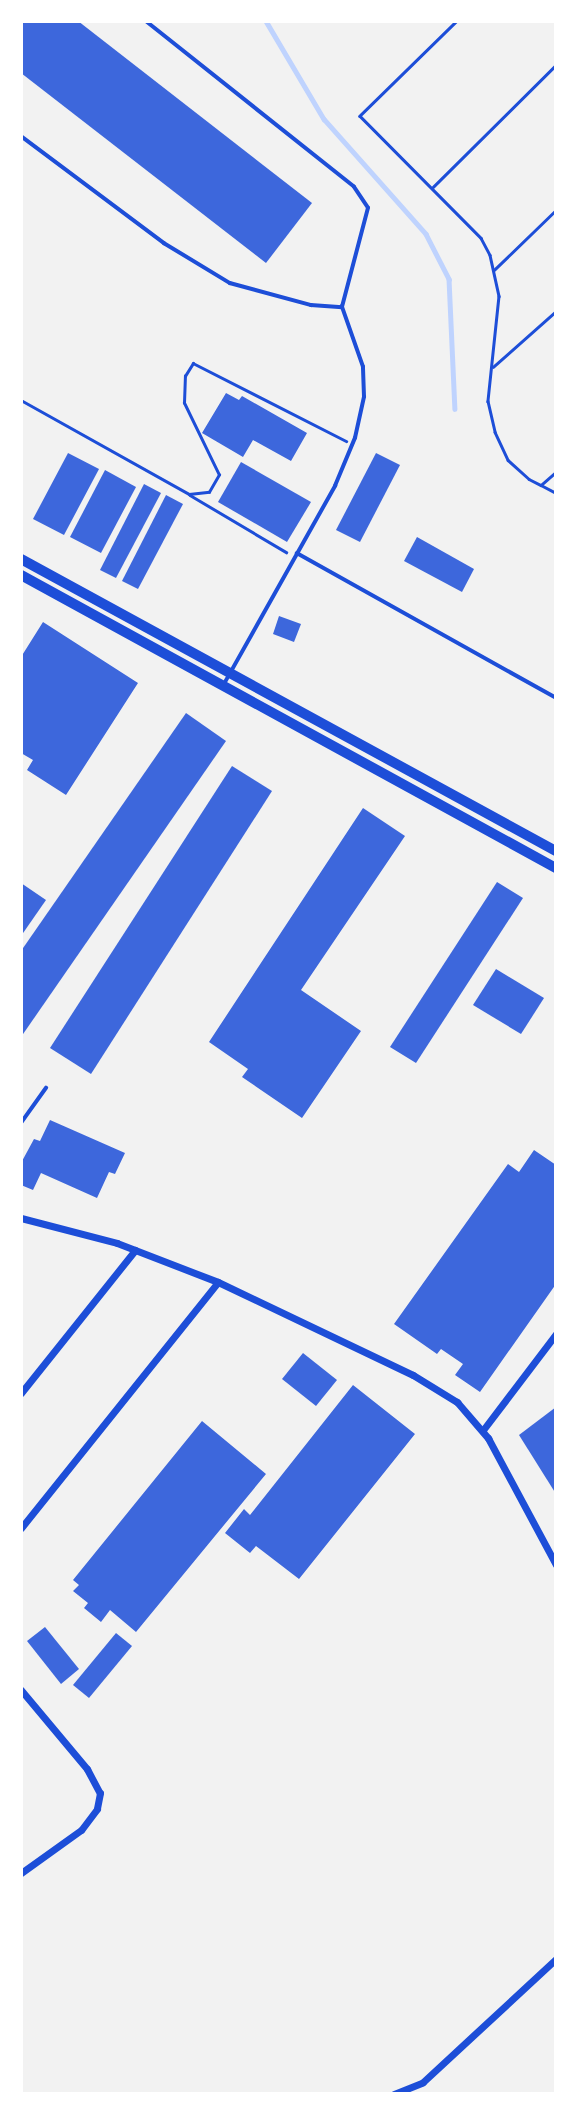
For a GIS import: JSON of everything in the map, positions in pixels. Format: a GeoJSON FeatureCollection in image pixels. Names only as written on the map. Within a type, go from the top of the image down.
{"type":"FeatureCollection","features":[{"type":"Feature","properties":{"kind":"main road"},"geometry":{"type":"LineString","coordinates":[[21,559],[556,851]]}},
{"type":"Feature","properties":{"kind":"main road"},"geometry":{"type":"LineString","coordinates":[[21,575],[556,868]]}},
{"type":"Feature","properties":{"kind":"street"},"geometry":{"type":"LineString","coordinates":[[21,1218],[135,1250],[218,1282],[414,1375],[457,1402],[483,1430],[556,1565]]}},
{"type":"Feature","properties":{"kind":"street"},"geometry":{"type":"LineString","coordinates":[[21,1393],[135,1250]]}},
{"type":"Feature","properties":{"kind":"street"},"geometry":{"type":"LineString","coordinates":[[21,1528],[218,1282]]}},
{"type":"Feature","properties":{"kind":"street"},"geometry":{"type":"LineString","coordinates":[[483,1430],[556,1334]]}},
{"type":"Feature","properties":{"kind":"street"},"geometry":{"type":"LineString","coordinates":[[21,1690],[87,1769],[100,1793],[97,1809],[81,1830],[21,1873]]}},
{"type":"Feature","properties":{"kind":"street"},"geometry":{"type":"LineString","coordinates":[[394,2094],[423,2082],[556,1959]]}},
{"type":"Feature","properties":{"kind":"lane"},"geometry":{"type":"LineString","coordinates":[[145,21],[354,187],[368,208],[342,306],[363,367],[364,397],[353,445],[224,684]]}},
{"type":"Feature","properties":{"kind":"lane"},"geometry":{"type":"LineString","coordinates":[[21,136],[164,243],[230,283],[311,305],[342,306]]}},
{"type":"Feature","properties":{"kind":"lane"},"geometry":{"type":"LineString","coordinates":[[296,555],[556,698]]}},
{"type":"Feature","properties":{"kind":"lane"},"geometry":{"type":"LineString","coordinates":[[21,1123],[46,1088]]}},
{"type":"Feature","properties":{"kind":"path"},"geometry":{"type":"LineString","coordinates":[[457,21],[360,116],[481,238],[494,270],[500,317],[488,401],[500,447],[518,469],[556,493]]}},
{"type":"Feature","properties":{"kind":"path"},"geometry":{"type":"LineString","coordinates":[[433,187],[556,65]]}},
{"type":"Feature","properties":{"kind":"path"},"geometry":{"type":"LineString","coordinates":[[494,270],[556,209]]}},
{"type":"Feature","properties":{"kind":"path"},"geometry":{"type":"LineString","coordinates":[[493,367],[556,311]]}},
{"type":"Feature","properties":{"kind":"path"},"geometry":{"type":"LineString","coordinates":[[189,494],[209,492],[219,475],[184,403],[185,376],[194,363],[353,445]]}},
{"type":"Feature","properties":{"kind":"path"},"geometry":{"type":"LineString","coordinates":[[21,400],[189,494],[203,506],[296,555]]}},
{"type":"Feature","properties":{"kind":"path"},"geometry":{"type":"LineString","coordinates":[[541,485],[556,472]]}},
{"type":"Feature","properties":{"kind":"building"},"geometry":{"type":"Polygon","coordinates":[[[21,21],[78,21],[312,203],[266,263],[21,73],[21,21]]]}},
{"type":"Feature","properties":{"kind":"building"},"geometry":{"type":"Polygon","coordinates":[[[226,393],[239,400],[242,396],[307,433],[291,461],[253,440],[243,457],[202,433],[226,393]]]}},
{"type":"Feature","properties":{"kind":"building"},"geometry":{"type":"Polygon","coordinates":[[[68,453],[99,469],[64,535],[33,519],[68,453]]]}},
{"type":"Feature","properties":{"kind":"building"},"geometry":{"type":"Polygon","coordinates":[[[376,453],[400,465],[360,542],[336,530],[376,453]]]}},
{"type":"Feature","properties":{"kind":"building"},"geometry":{"type":"Polygon","coordinates":[[[241,462],[311,502],[287,542],[218,502],[241,462]]]}},
{"type":"Feature","properties":{"kind":"building"},"geometry":{"type":"Polygon","coordinates":[[[105,470],[136,487],[101,553],[70,537],[105,470]]]}},
{"type":"Feature","properties":{"kind":"building"},"geometry":{"type":"Polygon","coordinates":[[[144,484],[161,493],[116,578],[100,570],[144,484]]]}},
{"type":"Feature","properties":{"kind":"building"},"geometry":{"type":"Polygon","coordinates":[[[166,495],[183,504],[138,589],[122,581],[166,495]]]}},
{"type":"Feature","properties":{"kind":"building"},"geometry":{"type":"Polygon","coordinates":[[[417,537],[474,569],[462,592],[404,561],[417,537]]]}},
{"type":"Feature","properties":{"kind":"building"},"geometry":{"type":"Polygon","coordinates":[[[279,616],[301,624],[294,642],[273,634],[279,616]]]}},
{"type":"Feature","properties":{"kind":"building"},"geometry":{"type":"Polygon","coordinates":[[[43,622],[138,683],[66,795],[27,770],[33,760],[21,753],[21,657],[43,622]]]}},
{"type":"Feature","properties":{"kind":"building"},"geometry":{"type":"Polygon","coordinates":[[[186,713],[226,741],[21,1037],[21,951],[186,713]]]}},
{"type":"Feature","properties":{"kind":"building"},"geometry":{"type":"Polygon","coordinates":[[[232,766],[272,791],[91,1074],[50,1048],[232,766]]]}},
{"type":"Feature","properties":{"kind":"building"},"geometry":{"type":"Polygon","coordinates":[[[363,808],[405,836],[301,990],[361,1031],[302,1118],[242,1077],[248,1069],[209,1042],[363,808]]]}},
{"type":"Feature","properties":{"kind":"building"},"geometry":{"type":"Polygon","coordinates":[[[497,882],[523,898],[416,1063],[390,1047],[497,882]]]}},
{"type":"Feature","properties":{"kind":"building"},"geometry":{"type":"Polygon","coordinates":[[[21,883],[46,900],[21,936],[21,883]]]}},
{"type":"Feature","properties":{"kind":"building"},"geometry":{"type":"Polygon","coordinates":[[[496,969],[544,998],[521,1034],[473,1005],[496,969]]]}},
{"type":"Feature","properties":{"kind":"building"},"geometry":{"type":"Polygon","coordinates":[[[50,1120],[125,1153],[115,1174],[109,1172],[97,1198],[41,1173],[33,1190],[21,1185],[21,1163],[34,1139],[40,1141],[50,1120]]]}},
{"type":"Feature","properties":{"kind":"building"},"geometry":{"type":"Polygon","coordinates":[[[534,1150],[556,1165],[556,1284],[480,1392],[455,1375],[463,1364],[441,1349],[437,1354],[394,1324],[508,1164],[519,1172],[534,1150]]]}},
{"type":"Feature","properties":{"kind":"building"},"geometry":{"type":"Polygon","coordinates":[[[303,1353],[337,1380],[316,1406],[282,1379],[303,1353]]]}},
{"type":"Feature","properties":{"kind":"building"},"geometry":{"type":"Polygon","coordinates":[[[353,1385],[415,1434],[299,1579],[256,1546],[250,1553],[225,1533],[244,1509],[250,1515],[353,1385]]]}},
{"type":"Feature","properties":{"kind":"building"},"geometry":{"type":"Polygon","coordinates":[[[556,1407],[556,1494],[519,1435],[556,1407]]]}},
{"type":"Feature","properties":{"kind":"building"},"geometry":{"type":"Polygon","coordinates":[[[202,1421],[266,1474],[136,1632],[110,1610],[101,1622],[84,1608],[88,1603],[73,1591],[79,1585],[73,1580],[202,1421]]]}},
{"type":"Feature","properties":{"kind":"building"},"geometry":{"type":"Polygon","coordinates":[[[45,1627],[79,1669],[61,1684],[27,1641],[45,1627]]]}},
{"type":"Feature","properties":{"kind":"building"},"geometry":{"type":"Polygon","coordinates":[[[116,1633],[132,1646],[89,1698],[73,1685],[116,1633]]]}},
{"type":"Feature","properties":{"kind":"waterway"},"geometry":{"type":"LineString","coordinates":[[266,21],[324,119],[426,234],[449,279],[455,409]]}}]}
